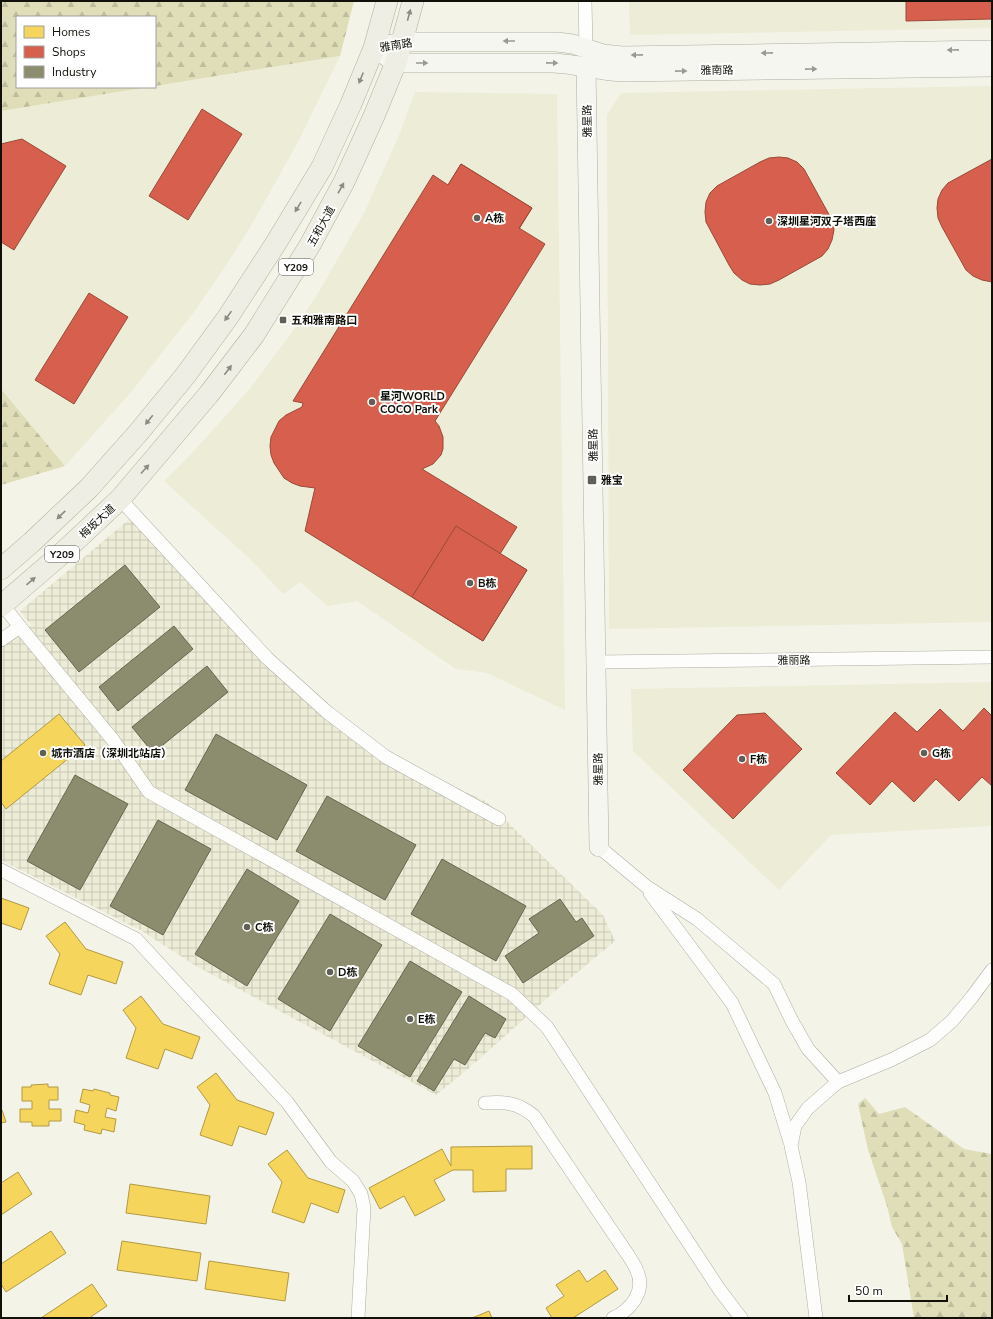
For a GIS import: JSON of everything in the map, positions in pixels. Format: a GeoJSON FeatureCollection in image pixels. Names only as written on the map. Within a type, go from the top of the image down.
{"type":"FeatureCollection","features":[{"type":"Feature","properties":{"kind":"main road","name":"Y209"},"geometry":{"type":"LineString","coordinates":[[1,569],[89,488],[138,433],[185,376],[228,317],[322,167],[351,104],[374,48],[386,1]]}},
{"type":"Feature","properties":{"kind":"main road","name":"五和大道"},"geometry":{"type":"LineString","coordinates":[[120,499],[210,394],[254,335],[310,245],[344,182],[374,116],[396,63],[413,1]]}},
{"type":"Feature","properties":{"kind":"main road","name":"梅坂大道"},"geometry":{"type":"LineString","coordinates":[[2,605],[59,556],[120,499]]}},
{"type":"Feature","properties":{"kind":"street"},"geometry":{"type":"LineString","coordinates":[[585,1],[586,48]]}},
{"type":"Feature","properties":{"kind":"street","name":"雅南路"},"geometry":{"type":"LineString","coordinates":[[374,48],[402,42],[544,41],[573,44],[603,54],[622,56],[992,50]]}},
{"type":"Feature","properties":{"kind":"street","name":"雅南路"},"geometry":{"type":"LineString","coordinates":[[374,48],[396,63],[553,63],[572,64],[604,71],[623,72],[992,67]]}},
{"type":"Feature","properties":{"kind":"street","name":"雅星路"},"geometry":{"type":"LineString","coordinates":[[586,68],[599,847]]}},
{"type":"Feature","properties":{"kind":"street"},"geometry":{"type":"LineString","coordinates":[[120,499],[267,658],[327,712],[386,757],[499,819]]}},
{"type":"Feature","properties":{"kind":"street"},"geometry":{"type":"LineString","coordinates":[[2,605],[113,740],[149,792],[512,994],[541,1022],[551,1034],[719,1289],[741,1318]]}},
{"type":"Feature","properties":{"kind":"street"},"geometry":{"type":"LineString","coordinates":[[1,640],[20,627]]}},
{"type":"Feature","properties":{"kind":"street","name":"雅丽路"},"geometry":{"type":"LineString","coordinates":[[596,662],[992,657]]}},
{"type":"Feature","properties":{"kind":"street"},"geometry":{"type":"LineString","coordinates":[[599,847],[647,888],[697,919],[774,984],[808,1049],[838,1082]]}},
{"type":"Feature","properties":{"kind":"street"},"geometry":{"type":"LineString","coordinates":[[1,870],[136,939],[287,1102],[331,1162],[353,1181],[361,1194],[364,1208],[358,1318]]}},
{"type":"Feature","properties":{"kind":"street"},"geometry":{"type":"LineString","coordinates":[[647,888],[732,1003],[774,1093],[791,1146],[799,1182],[816,1318]]}},
{"type":"Feature","properties":{"kind":"street"},"geometry":{"type":"LineString","coordinates":[[791,1146],[794,1126],[808,1108],[838,1082],[891,1060],[930,1040],[952,1021],[992,970]]}},
{"type":"Feature","properties":{"kind":"street"},"geometry":{"type":"LineString","coordinates":[[485,1103],[510,1103],[525,1108],[534,1116],[628,1255],[638,1272],[640,1284],[636,1298],[627,1310],[613,1318]]}},
{"type":"Feature","properties":{"kind":"shaded area"},"geometry":{"type":"Polygon","coordinates":[[[629,1],[992,1],[992,28],[630,35],[629,1]]]}},
{"type":"Feature","properties":{"kind":"shaded area"},"geometry":{"type":"Polygon","coordinates":[[[340,56],[297,144],[249,229],[223,270],[194,312],[132,391],[65,466],[1,389],[1,111],[142,88],[156,88],[156,86],[340,56]]]}},
{"type":"Feature","properties":{"kind":"shaded area"},"geometry":{"type":"Polygon","coordinates":[[[992,86],[992,622],[609,629],[607,115],[621,93],[992,86]]]}},
{"type":"Feature","properties":{"kind":"shaded area"},"geometry":{"type":"Polygon","coordinates":[[[415,92],[557,94],[565,710],[487,673],[456,669],[357,601],[328,606],[300,582],[283,594],[250,559],[164,481],[193,452],[248,391],[298,324],[320,290],[364,213],[400,133],[415,92]]]}},
{"type":"Feature","properties":{"kind":"shaded area"},"geometry":{"type":"Polygon","coordinates":[[[132,517],[355,740],[487,802],[603,915],[615,941],[436,1095],[196,966],[142,931],[1,860],[1,647],[31,625],[20,611],[132,517]]]}},
{"type":"Feature","properties":{"kind":"shaded area"},"geometry":{"type":"Polygon","coordinates":[[[992,682],[992,826],[831,835],[779,890],[633,751],[631,689],[992,682]]]}},
{"type":"Feature","properties":{"kind":"green space"},"geometry":{"type":"Polygon","coordinates":[[[1,1],[354,1],[340,56],[156,86],[156,16],[16,16],[16,88],[142,88],[1,111],[1,1]]]}},
{"type":"Feature","properties":{"kind":"green space"},"geometry":{"type":"Polygon","coordinates":[[[1,389],[65,466],[1,485],[1,389]]]}},
{"type":"Feature","properties":{"kind":"green space"},"geometry":{"type":"Polygon","coordinates":[[[865,1098],[879,1114],[905,1107],[964,1149],[992,1154],[992,1318],[914,1318],[902,1244],[892,1227],[887,1206],[868,1150],[858,1104],[865,1098]]]}},
{"type":"Feature","properties":{"kind":"building: Homes","name":"城市酒店（深圳北站店）"},"geometry":{"type":"Polygon","coordinates":[[[59,714],[85,745],[6,809],[1,802],[1,761],[59,714]]]}},
{"type":"Feature","properties":{"kind":"building: Homes"},"geometry":{"type":"Polygon","coordinates":[[[1,898],[29,908],[21,930],[1,923],[1,898]]]}},
{"type":"Feature","properties":{"kind":"building: Homes"},"geometry":{"type":"Polygon","coordinates":[[[65,922],[86,949],[123,962],[116,984],[88,975],[81,995],[49,984],[60,954],[46,936],[65,922]]]}},
{"type":"Feature","properties":{"kind":"building: Homes"},"geometry":{"type":"Polygon","coordinates":[[[141,996],[163,1024],[200,1037],[192,1059],[165,1049],[158,1069],[126,1058],[136,1028],[123,1010],[141,996]]]}},
{"type":"Feature","properties":{"kind":"building: Homes"},"geometry":{"type":"Polygon","coordinates":[[[216,1073],[237,1100],[274,1113],[266,1135],[239,1126],[232,1146],[200,1135],[210,1105],[197,1087],[216,1073]]]}},
{"type":"Feature","properties":{"kind":"building: Homes"},"geometry":{"type":"Polygon","coordinates":[[[48,1084],[48,1087],[58,1087],[58,1100],[49,1100],[49,1109],[61,1109],[61,1121],[49,1121],[49,1126],[32,1126],[32,1122],[20,1122],[20,1109],[32,1109],[32,1101],[22,1101],[22,1087],[48,1084]]]}},
{"type":"Feature","properties":{"kind":"building: Homes"},"geometry":{"type":"Polygon","coordinates":[[[83,1089],[93,1091],[94,1089],[119,1097],[116,1111],[107,1108],[105,1117],[116,1119],[114,1132],[102,1129],[101,1134],[84,1130],[85,1125],[74,1122],[76,1110],[88,1113],[90,1105],[80,1102],[83,1089]]]}},
{"type":"Feature","properties":{"kind":"building: Homes"},"geometry":{"type":"Polygon","coordinates":[[[1,1110],[6,1122],[1,1123],[1,1110]]]}},
{"type":"Feature","properties":{"kind":"building: Homes"},"geometry":{"type":"Polygon","coordinates":[[[532,1146],[532,1169],[506,1169],[506,1191],[473,1192],[473,1170],[453,1170],[434,1180],[445,1200],[415,1216],[404,1196],[380,1209],[369,1188],[442,1149],[451,1166],[451,1147],[532,1146]]]}},
{"type":"Feature","properties":{"kind":"building: Homes"},"geometry":{"type":"Polygon","coordinates":[[[287,1150],[308,1178],[345,1190],[338,1213],[311,1203],[304,1223],[272,1212],[282,1182],[268,1164],[287,1150]]]}},
{"type":"Feature","properties":{"kind":"building: Homes"},"geometry":{"type":"Polygon","coordinates":[[[18,1172],[32,1194],[1,1215],[1,1183],[18,1172]]]}},
{"type":"Feature","properties":{"kind":"building: Homes"},"geometry":{"type":"Polygon","coordinates":[[[130,1184],[210,1196],[206,1224],[126,1213],[130,1184]]]}},
{"type":"Feature","properties":{"kind":"building: Homes"},"geometry":{"type":"Polygon","coordinates":[[[51,1231],[66,1253],[6,1292],[1,1284],[1,1264],[51,1231]]]}},
{"type":"Feature","properties":{"kind":"building: Homes"},"geometry":{"type":"Polygon","coordinates":[[[122,1241],[201,1253],[197,1281],[117,1270],[122,1241]]]}},
{"type":"Feature","properties":{"kind":"building: Homes"},"geometry":{"type":"Polygon","coordinates":[[[209,1261],[289,1273],[285,1301],[205,1289],[209,1261]]]}},
{"type":"Feature","properties":{"kind":"building: Homes"},"geometry":{"type":"Polygon","coordinates":[[[579,1270],[587,1282],[605,1270],[618,1289],[573,1318],[552,1318],[546,1308],[564,1296],[556,1285],[579,1270]]]}},
{"type":"Feature","properties":{"kind":"building: Homes"},"geometry":{"type":"Polygon","coordinates":[[[92,1284],[107,1306],[89,1318],[41,1318],[92,1284]]]}},
{"type":"Feature","properties":{"kind":"building: Homes"},"geometry":{"type":"Polygon","coordinates":[[[489,1311],[492,1318],[472,1318],[489,1311]]]}},
{"type":"Feature","properties":{"kind":"building: Shops"},"geometry":{"type":"Polygon","coordinates":[[[906,1],[992,1],[992,19],[906,21],[906,1]]]}},
{"type":"Feature","properties":{"kind":"building: Shops"},"geometry":{"type":"Polygon","coordinates":[[[202,109],[242,134],[188,220],[149,196],[202,109]]]}},
{"type":"Feature","properties":{"kind":"building: Shops"},"geometry":{"type":"Polygon","coordinates":[[[22,139],[66,166],[14,250],[1,242],[1,144],[22,139]]]}},
{"type":"Feature","properties":{"kind":"building: Shops","name":"深圳星河双子塔西座"},"geometry":{"type":"Polygon","coordinates":[[[769,158],[788,158],[797,162],[804,169],[832,220],[834,230],[832,240],[828,249],[822,256],[779,280],[770,284],[750,284],[742,280],[734,273],[729,265],[706,222],[706,202],[710,193],[717,186],[760,162],[769,158]]]}},
{"type":"Feature","properties":{"kind":"building: Shops"},"geometry":{"type":"Polygon","coordinates":[[[992,159],[992,282],[973,276],[966,270],[942,227],[938,218],[937,208],[938,199],[942,190],[948,183],[992,159]]]}},
{"type":"Feature","properties":{"kind":"building: Shops","name":"A栋"},"geometry":{"type":"Polygon","coordinates":[[[461,164],[532,208],[488,279],[417,235],[461,164]]]}},
{"type":"Feature","properties":{"kind":"building: Shops","name":"星河WORLD COCO Park"},"geometry":{"type":"Polygon","coordinates":[[[461,164],[532,208],[519,228],[545,244],[435,421],[439,426],[443,437],[443,449],[441,455],[433,464],[422,469],[517,527],[500,554],[527,570],[483,641],[305,531],[315,488],[300,486],[284,478],[274,463],[270,446],[271,437],[279,421],[286,415],[302,407],[303,403],[293,401],[433,175],[448,185],[461,164]]]}},
{"type":"Feature","properties":{"kind":"building: Shops"},"geometry":{"type":"Polygon","coordinates":[[[89,293],[128,317],[74,404],[35,380],[89,293]]]}},
{"type":"Feature","properties":{"kind":"building: Shops","name":"B栋"},"geometry":{"type":"Polygon","coordinates":[[[456,526],[527,570],[483,641],[412,597],[456,526]]]}},
{"type":"Feature","properties":{"kind":"building: Shops","name":"G栋"},"geometry":{"type":"Polygon","coordinates":[[[984,708],[992,716],[992,786],[982,777],[959,801],[936,779],[914,802],[892,781],[870,805],[836,773],[895,712],[917,732],[940,709],[963,731],[984,708]]]}},
{"type":"Feature","properties":{"kind":"building: Shops","name":"F栋"},"geometry":{"type":"Polygon","coordinates":[[[765,713],[802,749],[733,819],[683,770],[737,715],[765,713]]]}},
{"type":"Feature","properties":{"kind":"building: Industry"},"geometry":{"type":"Polygon","coordinates":[[[125,565],[160,607],[79,672],[45,630],[125,565]]]}},
{"type":"Feature","properties":{"kind":"building: Industry"},"geometry":{"type":"Polygon","coordinates":[[[174,626],[193,649],[118,711],[99,687],[174,626]]]}},
{"type":"Feature","properties":{"kind":"building: Industry"},"geometry":{"type":"Polygon","coordinates":[[[207,666],[228,692],[153,753],[132,727],[207,666]]]}},
{"type":"Feature","properties":{"kind":"building: Industry"},"geometry":{"type":"Polygon","coordinates":[[[216,734],[307,785],[277,840],[185,790],[216,734]]]}},
{"type":"Feature","properties":{"kind":"building: Industry"},"geometry":{"type":"Polygon","coordinates":[[[75,775],[128,804],[80,890],[27,861],[75,775]]]}},
{"type":"Feature","properties":{"kind":"building: Industry"},"geometry":{"type":"Polygon","coordinates":[[[327,796],[416,845],[385,900],[296,851],[327,796]]]}},
{"type":"Feature","properties":{"kind":"building: Industry"},"geometry":{"type":"Polygon","coordinates":[[[158,820],[211,849],[163,935],[110,906],[158,820]]]}},
{"type":"Feature","properties":{"kind":"building: Industry"},"geometry":{"type":"Polygon","coordinates":[[[442,859],[526,906],[496,961],[411,914],[442,859]]]}},
{"type":"Feature","properties":{"kind":"building: Industry","name":"C栋"},"geometry":{"type":"Polygon","coordinates":[[[247,869],[299,901],[247,986],[195,954],[247,869]]]}},
{"type":"Feature","properties":{"kind":"building: Industry"},"geometry":{"type":"Polygon","coordinates":[[[560,899],[576,922],[582,918],[594,936],[523,983],[505,956],[539,933],[529,919],[560,899]]]}},
{"type":"Feature","properties":{"kind":"building: Industry","name":"D栋"},"geometry":{"type":"Polygon","coordinates":[[[330,914],[382,945],[330,1031],[278,999],[330,914]]]}},
{"type":"Feature","properties":{"kind":"building: Industry","name":"E栋"},"geometry":{"type":"Polygon","coordinates":[[[410,961],[462,992],[410,1077],[358,1046],[410,961]]]}},
{"type":"Feature","properties":{"kind":"building: Industry"},"geometry":{"type":"Polygon","coordinates":[[[469,996],[506,1019],[495,1038],[485,1033],[465,1065],[454,1059],[434,1091],[417,1081],[469,996]]]}},
{"type":"Feature","properties":{"kind":"place","name":"A栋"},"geometry":{"type":"Point","coordinates":[477,218]}},
{"type":"Feature","properties":{"kind":"place","name":"深圳星河双子塔西座"},"geometry":{"type":"Point","coordinates":[769,221]}},
{"type":"Feature","properties":{"kind":"place","name":"五和雅南路口"},"geometry":{"type":"Point","coordinates":[283,320]}},
{"type":"Feature","properties":{"kind":"place","name":"星河WORLD COCO Park"},"geometry":{"type":"Point","coordinates":[372,402]}},
{"type":"Feature","properties":{"kind":"place","name":"雅宝"},"geometry":{"type":"Point","coordinates":[592,480]}},
{"type":"Feature","properties":{"kind":"place","name":"B栋"},"geometry":{"type":"Point","coordinates":[470,583]}},
{"type":"Feature","properties":{"kind":"place","name":"城市酒店（深圳北站店）"},"geometry":{"type":"Point","coordinates":[43,753]}},
{"type":"Feature","properties":{"kind":"place","name":"G栋"},"geometry":{"type":"Point","coordinates":[924,753]}},
{"type":"Feature","properties":{"kind":"place","name":"F栋"},"geometry":{"type":"Point","coordinates":[742,759]}},
{"type":"Feature","properties":{"kind":"place","name":"C栋"},"geometry":{"type":"Point","coordinates":[247,927]}},
{"type":"Feature","properties":{"kind":"place","name":"D栋"},"geometry":{"type":"Point","coordinates":[330,972]}},
{"type":"Feature","properties":{"kind":"place","name":"E栋"},"geometry":{"type":"Point","coordinates":[410,1019]}}]}
